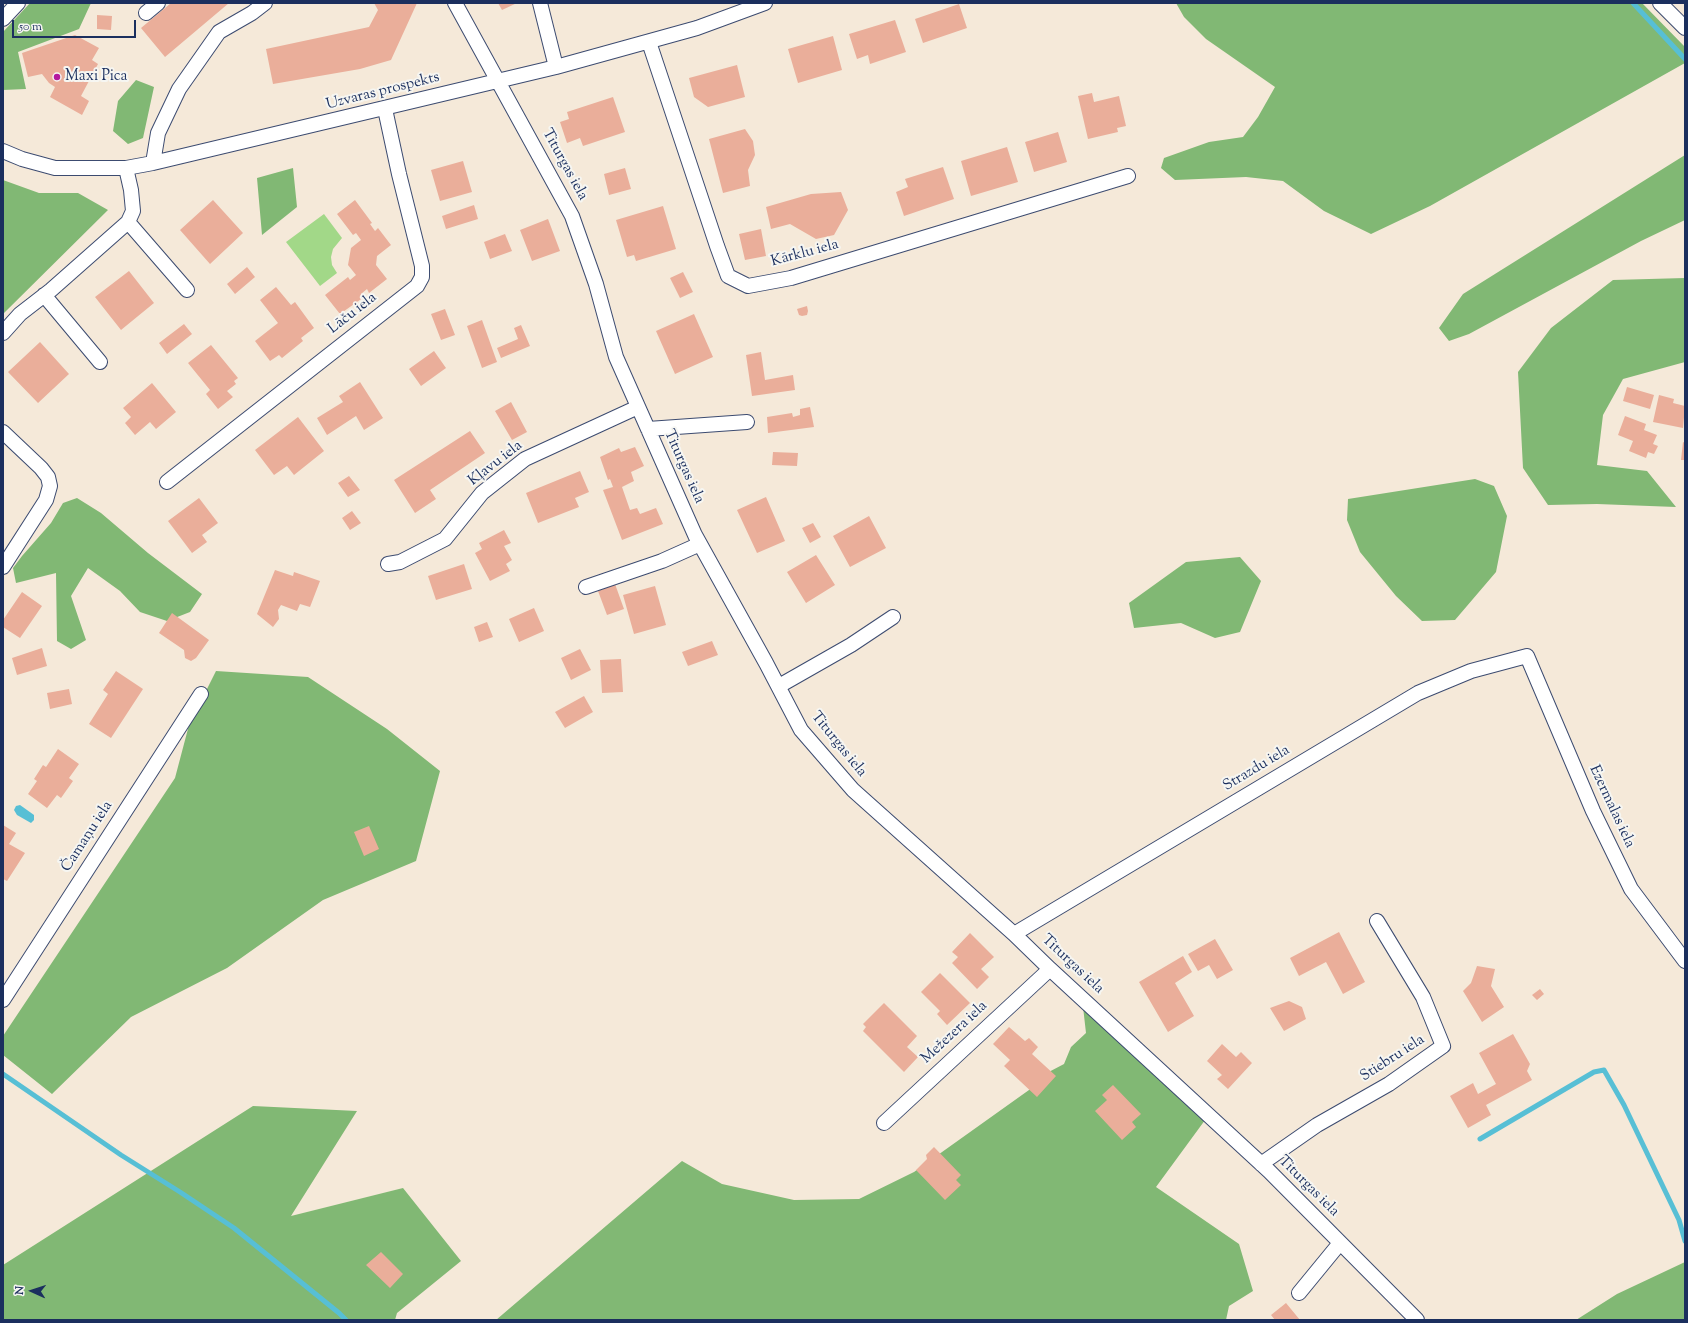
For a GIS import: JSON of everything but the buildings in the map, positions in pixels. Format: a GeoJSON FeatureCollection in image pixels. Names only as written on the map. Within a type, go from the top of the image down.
{"type":"FeatureCollection","features":[{"type":"Feature","properties":{"kind":"street"},"geometry":{"type":"LineString","coordinates":[[3,19],[18,3]]}},
{"type":"Feature","properties":{"kind":"street"},"geometry":{"type":"LineString","coordinates":[[146,13],[158,3]]}},
{"type":"Feature","properties":{"kind":"street"},"geometry":{"type":"LineString","coordinates":[[153,163],[158,133],[179,89],[219,32],[252,13],[265,3]]}},
{"type":"Feature","properties":{"kind":"street","name":"Titurgas iela"},"geometry":{"type":"LineString","coordinates":[[455,3],[572,216],[596,284],[616,357],[638,408],[700,544],[779,686],[801,730],[853,790],[1014,934],[1261,1164],[1416,1320]]}},
{"type":"Feature","properties":{"kind":"street"},"geometry":{"type":"LineString","coordinates":[[540,3],[556,67]]}},
{"type":"Feature","properties":{"kind":"street","name":"Uzvaras prospekts"},"geometry":{"type":"LineString","coordinates":[[3,151],[22,159],[54,168],[126,168],[153,163],[385,109],[556,67],[697,28],[765,3]]}},
{"type":"Feature","properties":{"kind":"street"},"geometry":{"type":"LineString","coordinates":[[1660,3],[1685,28]]}},
{"type":"Feature","properties":{"kind":"street","name":"Kārklu iela"},"geometry":{"type":"LineString","coordinates":[[649,42],[728,276],[748,286],[791,278],[1128,176]]}},
{"type":"Feature","properties":{"kind":"street","name":"Lāču iela"},"geometry":{"type":"LineString","coordinates":[[167,482],[417,286],[420,282],[422,277],[422,266],[399,174],[385,109]]}},
{"type":"Feature","properties":{"kind":"street"},"geometry":{"type":"LineString","coordinates":[[3,333],[20,314],[44,296],[128,222],[133,211],[131,190],[126,168]]}},
{"type":"Feature","properties":{"kind":"street"},"geometry":{"type":"LineString","coordinates":[[128,222],[187,290]]}},
{"type":"Feature","properties":{"kind":"street"},"geometry":{"type":"LineString","coordinates":[[44,296],[100,362]]}},
{"type":"Feature","properties":{"kind":"street","name":"Kļavu iela"},"geometry":{"type":"LineString","coordinates":[[388,564],[400,562],[445,539],[482,493],[525,459],[638,408]]}},
{"type":"Feature","properties":{"kind":"street"},"geometry":{"type":"LineString","coordinates":[[648,429],[747,422]]}},
{"type":"Feature","properties":{"kind":"street"},"geometry":{"type":"LineString","coordinates":[[3,432],[20,446],[41,468],[48,477],[50,486],[46,500],[3,567]]}},
{"type":"Feature","properties":{"kind":"street"},"geometry":{"type":"LineString","coordinates":[[586,587],[662,561],[700,544]]}},
{"type":"Feature","properties":{"kind":"street"},"geometry":{"type":"LineString","coordinates":[[779,686],[851,644],[893,617]]}},
{"type":"Feature","properties":{"kind":"street","name":"Strazdu iela"},"geometry":{"type":"LineString","coordinates":[[1014,934],[1418,693],[1471,671],[1527,656]]}},
{"type":"Feature","properties":{"kind":"street","name":"Ezermalas iela"},"geometry":{"type":"LineString","coordinates":[[1527,656],[1593,812],[1631,889],[1685,961]]}},
{"type":"Feature","properties":{"kind":"street","name":"Čamaņu iela"},"geometry":{"type":"LineString","coordinates":[[3,1000],[201,694]]}},
{"type":"Feature","properties":{"kind":"street","name":"Stiebru iela"},"geometry":{"type":"LineString","coordinates":[[1261,1164],[1317,1125],[1389,1084],[1443,1046],[1423,997],[1377,921]]}},
{"type":"Feature","properties":{"kind":"street","name":"Mežezera iela"},"geometry":{"type":"LineString","coordinates":[[884,1123],[1050,969]]}},
{"type":"Feature","properties":{"kind":"street"},"geometry":{"type":"LineString","coordinates":[[1299,1292],[1340,1243]]}},
{"type":"Feature","properties":{"kind":"green space"},"geometry":{"type":"Polygon","coordinates":[[[30,3],[91,3],[79,29],[18,52],[26,89],[3,90],[3,32],[30,3]]]}},
{"type":"Feature","properties":{"kind":"green space"},"geometry":{"type":"Polygon","coordinates":[[[1176,3],[1642,3],[1685,47],[1685,63],[1430,206],[1371,234],[1324,211],[1283,181],[1246,177],[1175,180],[1161,168],[1164,158],[1209,142],[1243,137],[1258,117],[1275,87],[1206,39],[1184,17],[1176,3]]]}},
{"type":"Feature","properties":{"kind":"green space"},"geometry":{"type":"Polygon","coordinates":[[[136,80],[154,87],[143,138],[128,144],[113,131],[118,101],[136,80]]]}},
{"type":"Feature","properties":{"kind":"green space"},"geometry":{"type":"Polygon","coordinates":[[[1685,155],[1685,220],[1641,241],[1469,334],[1449,341],[1439,328],[1463,294],[1685,155]]]}},
{"type":"Feature","properties":{"kind":"green space"},"geometry":{"type":"Polygon","coordinates":[[[293,168],[297,207],[262,235],[257,178],[293,168]]]}},
{"type":"Feature","properties":{"kind":"green space"},"geometry":{"type":"Polygon","coordinates":[[[3,180],[39,193],[78,193],[108,210],[3,314],[3,180]]]}},
{"type":"Feature","properties":{"kind":"green space"},"geometry":{"type":"Polygon","coordinates":[[[324,214],[342,238],[333,249],[331,257],[332,265],[337,273],[320,286],[286,242],[324,214]]]}},
{"type":"Feature","properties":{"kind":"green space"},"geometry":{"type":"Polygon","coordinates":[[[1685,278],[1685,362],[1623,379],[1603,415],[1597,465],[1647,471],[1676,507],[1597,504],[1548,505],[1523,468],[1518,372],[1551,328],[1613,280],[1685,278]]]}},
{"type":"Feature","properties":{"kind":"green space"},"geometry":{"type":"Polygon","coordinates":[[[1475,479],[1494,486],[1507,516],[1496,572],[1455,620],[1422,621],[1396,596],[1360,552],[1347,520],[1348,499],[1475,479]]]}},
{"type":"Feature","properties":{"kind":"green space"},"geometry":{"type":"Polygon","coordinates":[[[77,498],[101,513],[148,553],[202,594],[190,612],[167,621],[140,612],[120,591],[88,568],[71,596],[86,640],[71,649],[57,641],[56,573],[16,583],[13,568],[51,523],[63,503],[77,498]]]}},
{"type":"Feature","properties":{"kind":"green space"},"geometry":{"type":"Polygon","coordinates":[[[1240,557],[1261,581],[1240,632],[1215,638],[1181,623],[1134,628],[1129,603],[1186,562],[1240,557]]]}},
{"type":"Feature","properties":{"kind":"green space"},"geometry":{"type":"Polygon","coordinates":[[[216,671],[308,677],[387,729],[440,771],[416,861],[323,900],[227,968],[131,1017],[52,1094],[3,1055],[3,1036],[175,778],[189,725],[216,671]]]}},
{"type":"Feature","properties":{"kind":"green space"},"geometry":{"type":"Polygon","coordinates":[[[1082,998],[1208,1116],[1156,1187],[1239,1244],[1253,1291],[1229,1306],[1226,1320],[496,1320],[682,1161],[722,1184],[794,1200],[859,1199],[914,1172],[1029,1090],[1043,1075],[1064,1064],[1071,1047],[1086,1033],[1082,998]]]}},
{"type":"Feature","properties":{"kind":"green space"},"geometry":{"type":"Polygon","coordinates":[[[253,1106],[357,1111],[291,1216],[403,1188],[461,1261],[397,1313],[395,1320],[3,1320],[3,1265],[253,1106]]]}},
{"type":"Feature","properties":{"kind":"green space"},"geometry":{"type":"Polygon","coordinates":[[[1685,1262],[1685,1320],[1576,1320],[1617,1294],[1685,1262]]]}},
{"type":"Feature","properties":{"kind":"water"},"geometry":{"type":"Polygon","coordinates":[[[20,805],[34,815],[34,820],[31,823],[17,815],[14,810],[16,806],[20,805]]]}},
{"type":"Feature","properties":{"kind":"waterway"},"geometry":{"type":"LineString","coordinates":[[1633,3],[1685,59]]}},
{"type":"Feature","properties":{"kind":"waterway"},"geometry":{"type":"LineString","coordinates":[[1480,1139],[1594,1072],[1604,1070],[1624,1105],[1679,1220],[1685,1241]]}},
{"type":"Feature","properties":{"kind":"waterway"},"geometry":{"type":"LineString","coordinates":[[3,1074],[121,1155],[234,1228],[346,1320]]}},
{"type":"Feature","properties":{"kind":"place","name":"Maxi Pica"},"geometry":{"type":"Point","coordinates":[57,77]}}]}
